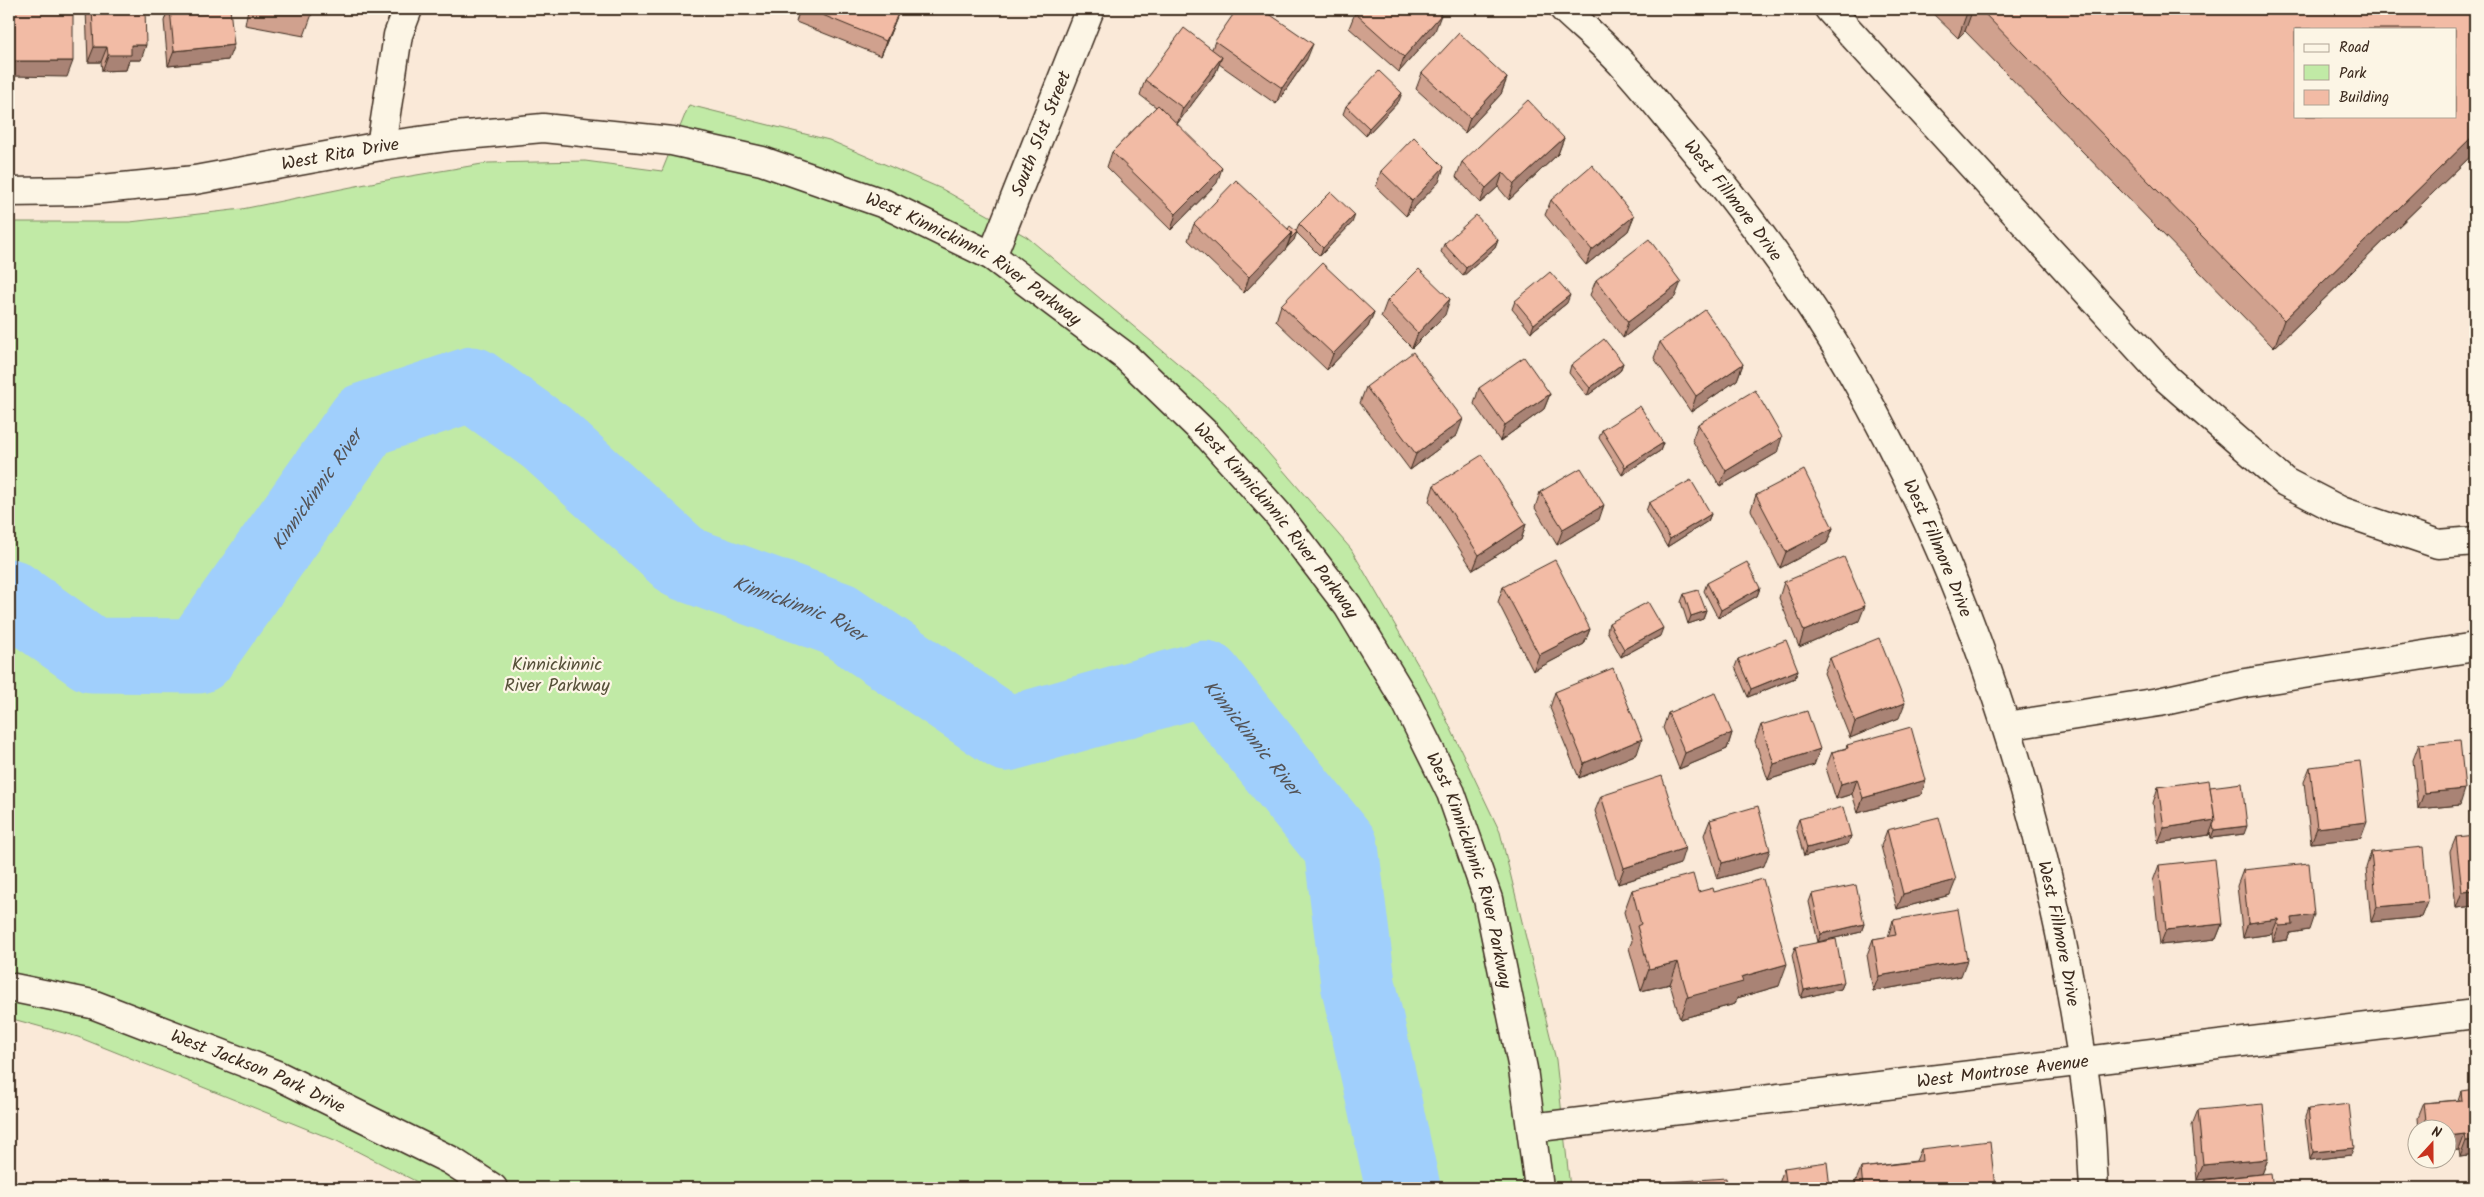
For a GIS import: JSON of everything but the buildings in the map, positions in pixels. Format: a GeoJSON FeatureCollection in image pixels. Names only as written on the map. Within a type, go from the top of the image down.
{"type":"FeatureCollection","features":[{"type":"Feature","properties":{"kind":"street"},"geometry":{"type":"LineString","coordinates":[[381,146],[398,35],[408,9]]}},
{"type":"Feature","properties":{"kind":"street","name":"South 51st Street"},"geometry":{"type":"LineString","coordinates":[[992,256],[1090,9]]}},
{"type":"Feature","properties":{"kind":"street","name":"West Fillmore Drive"},"geometry":{"type":"LineString","coordinates":[[1564,9],[1622,64],[1721,182],[1792,280],[1851,371],[1908,478],[1957,586],[2006,726],[2044,861],[2075,1007],[2089,1106],[2094,1188]]}},
{"type":"Feature","properties":{"kind":"street"},"geometry":{"type":"LineString","coordinates":[[1829,9],[2167,379],[2284,482],[2341,511],[2438,544],[2475,540]]}},
{"type":"Feature","properties":{"kind":"street","name":"West Rita Drive"},"geometry":{"type":"LineString","coordinates":[[9,192],[82,192],[195,180],[381,146],[455,136],[543,128],[672,142]]}},
{"type":"Feature","properties":{"kind":"street","name":"West Kinnickinnic River Parkway"},"geometry":{"type":"LineString","coordinates":[[672,142],[762,161],[886,204],[992,256],[1125,356],[1209,436],[1277,513],[1348,606],[1406,702],[1451,792],[1488,899],[1523,1069],[1539,1188]]}},
{"type":"Feature","properties":{"kind":"street"},"geometry":{"type":"LineString","coordinates":[[2006,726],[2159,702],[2246,684],[2475,647]]}},
{"type":"Feature","properties":{"kind":"street","name":"West Jackson Park Drive"},"geometry":{"type":"LineString","coordinates":[[9,986],[92,1004],[277,1075],[450,1160],[493,1188]]}},
{"type":"Feature","properties":{"kind":"street","name":"West Montrose Avenue"},"geometry":{"type":"LineString","coordinates":[[1531,1128],[2475,1014]]}},
{"type":"Feature","properties":{"kind":"green space","name":"Kinnickinnic River Parkway"},"geometry":{"type":"Polygon","coordinates":[[[689,105],[829,140],[942,189],[1027,237],[1226,404],[1351,549],[1432,689],[1500,832],[1556,1060],[1570,1188],[429,1188],[337,1141],[78,1037],[9,1018],[9,222],[130,222],[242,209],[381,181],[488,163],[585,161],[662,171],[689,105]]]}},
{"type":"Feature","properties":{"kind":"waterway","name":"Kinnickinnic River"},"geometry":{"type":"LineString","coordinates":[[9,596],[92,655],[198,656],[365,420],[472,384],[547,438],[684,563],[838,619],[1007,734],[1205,678],[1341,847],[1358,983],[1403,1188]]}}]}
